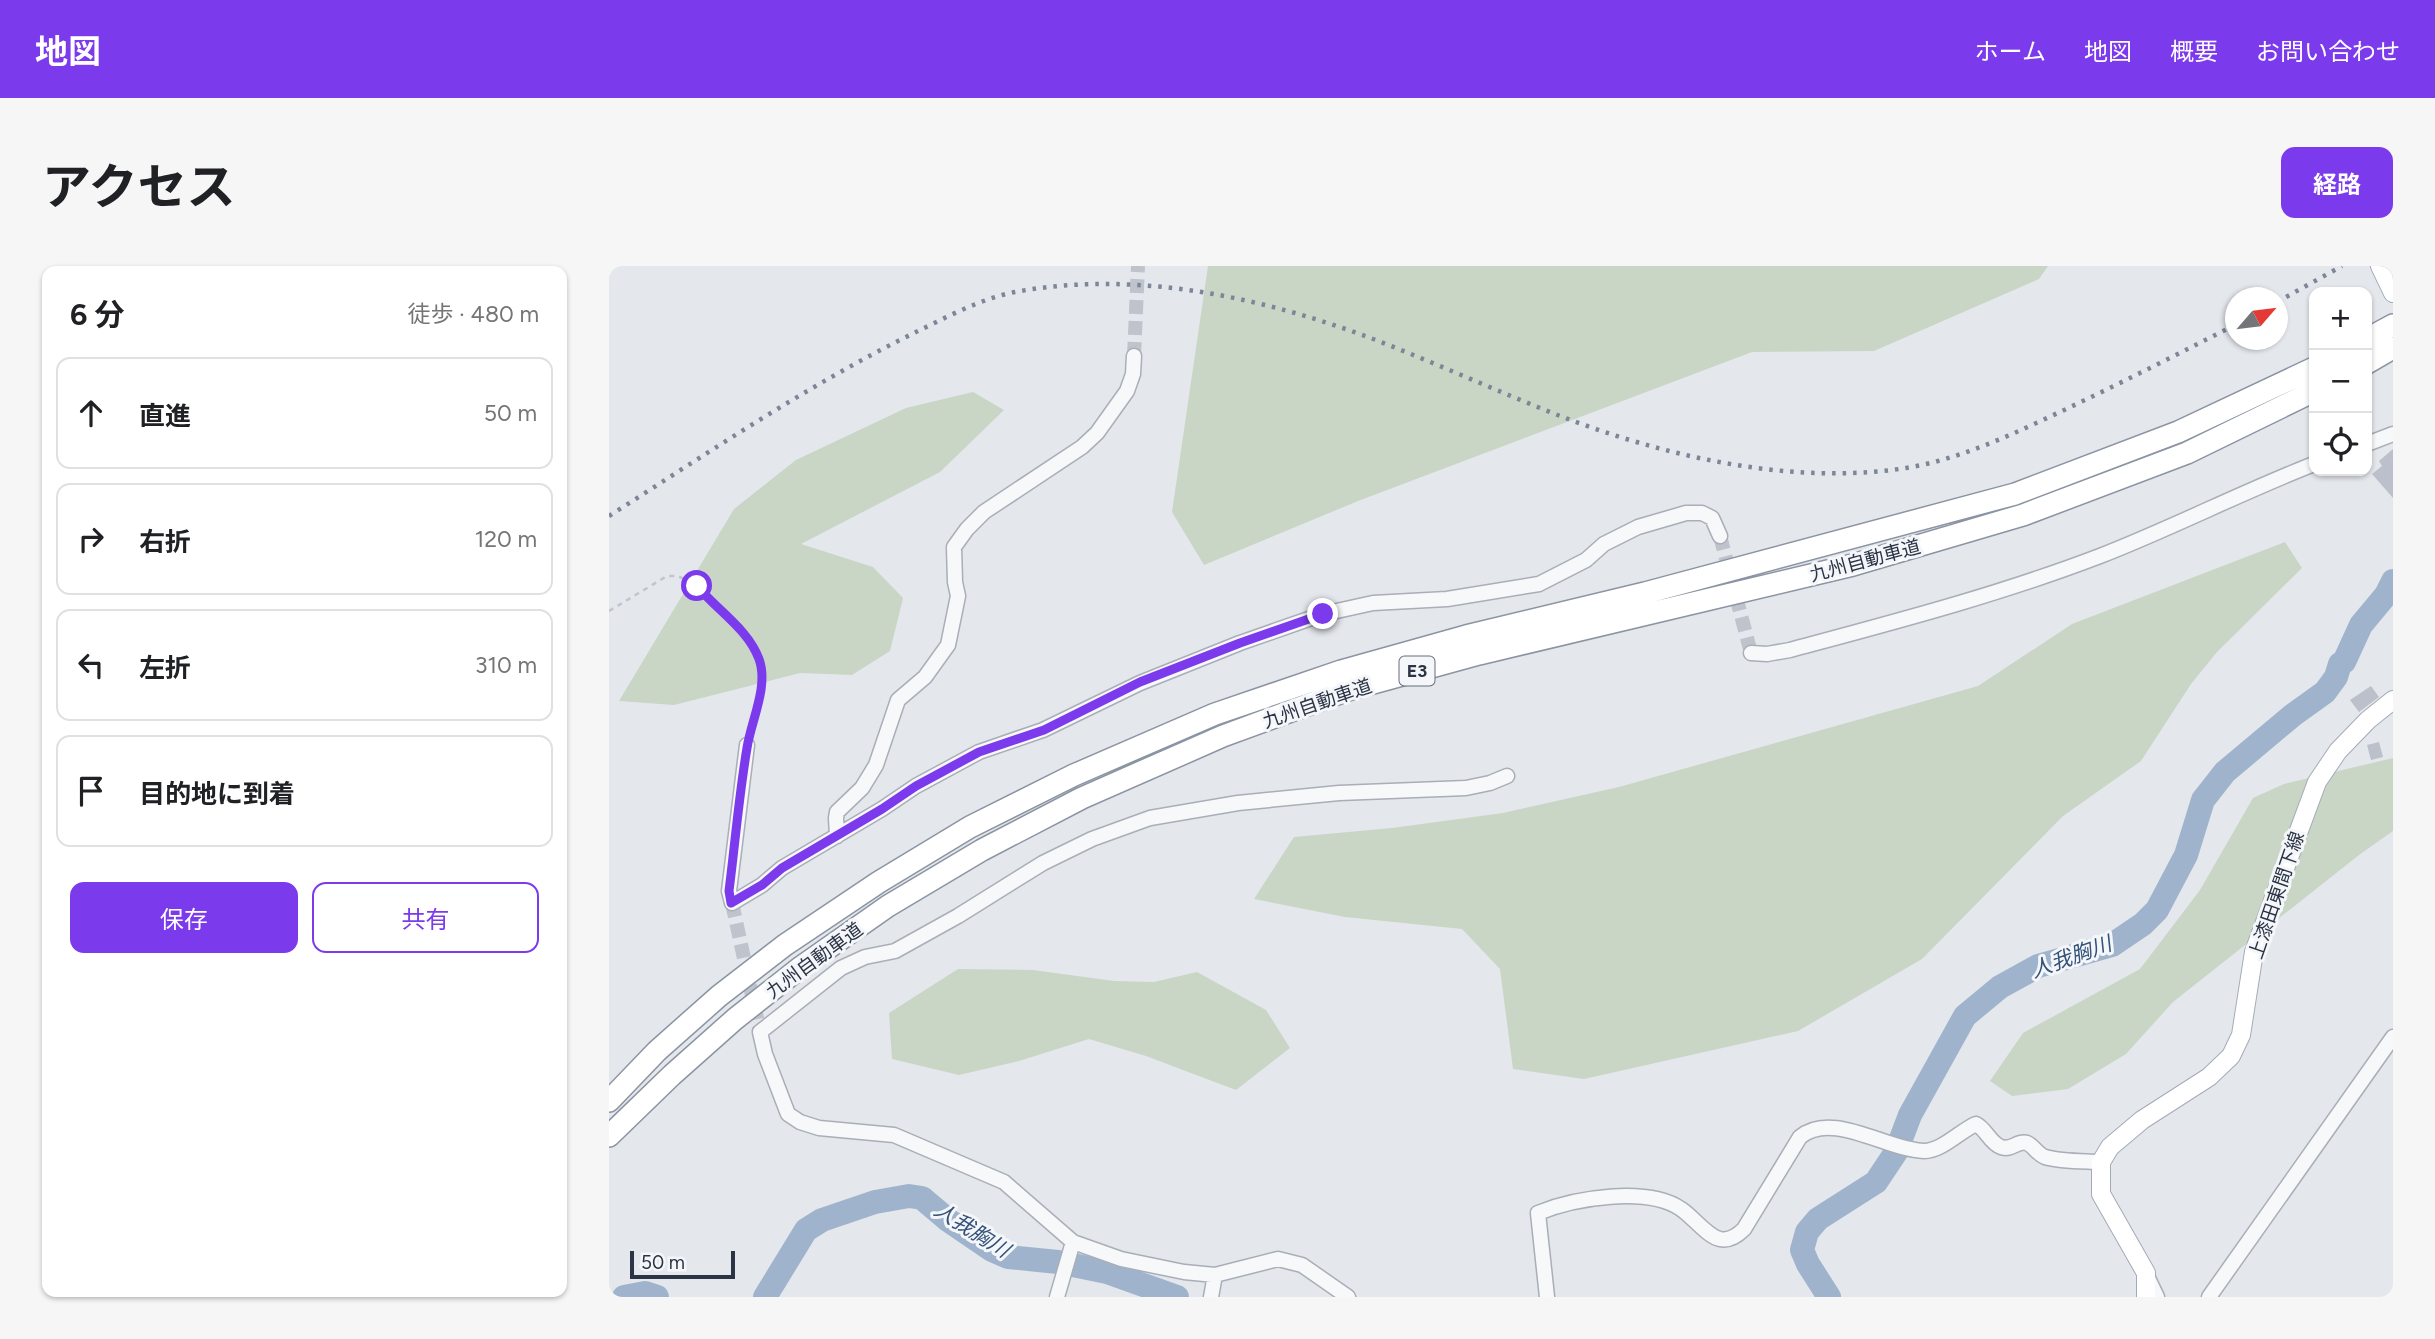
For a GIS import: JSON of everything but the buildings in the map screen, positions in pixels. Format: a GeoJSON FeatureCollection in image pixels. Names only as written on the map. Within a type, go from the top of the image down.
{"type":"FeatureCollection","features":[{"type":"Feature","properties":{"kind":"highway"},"geometry":{"type":"LineString","coordinates":[[2372,336],[2393,325]]}},
{"type":"Feature","properties":{"kind":"highway"},"geometry":{"type":"LineString","coordinates":[[2372,359],[2393,348]]}},
{"type":"Feature","properties":{"kind":"highway","name":"九州自動車道"},"geometry":{"type":"LineString","coordinates":[[609,1101],[657,1051],[719,996],[785,944],[879,882],[970,827],[1073,775],[1215,714],[1341,671],[1466,636],[1712,576],[2015,494],[2178,432],[2309,370]]}},
{"type":"Feature","properties":{"kind":"highway","name":"九州自動車道"},"geometry":{"type":"LineString","coordinates":[[609,1136],[735,1018],[800,967],[888,906],[982,850],[1082,798],[1223,736],[1348,690],[1440,665],[1853,565],[2023,515],[2187,453],[2309,393]]}},
{"type":"Feature","properties":{"kind":"main road"},"geometry":{"type":"LineString","coordinates":[[2380,266],[2393,293]]}},
{"type":"Feature","properties":{"kind":"main road","name":"上漆田東間下線"},"geometry":{"type":"LineString","coordinates":[[2101,1163],[2110,1147],[2142,1120],[2209,1077],[2231,1056],[2241,1035],[2253,952],[2317,782],[2338,751],[2393,699]]}},
{"type":"Feature","properties":{"kind":"main road"},"geometry":{"type":"LineString","coordinates":[[2101,1163],[2101,1194],[2145,1273],[2146,1297]]}},
{"type":"Feature","properties":{"kind":"street"},"geometry":{"type":"LineString","coordinates":[[837,836],[837,812],[862,788],[876,765],[898,700],[925,677],[948,645],[958,596],[954,547],[984,512],[1082,447],[1097,433],[1127,391],[1133,374],[1134,356]]}},
{"type":"Feature","properties":{"kind":"street"},"geometry":{"type":"LineString","coordinates":[[2372,442],[2393,434]]}},
{"type":"Feature","properties":{"kind":"street"},"geometry":{"type":"LineString","coordinates":[[1751,653],[1767,654],[1790,650],[2019,586],[2124,546],[2309,466]]}},
{"type":"Feature","properties":{"kind":"street"},"geometry":{"type":"LineString","coordinates":[[747,745],[729,891],[731,903],[762,885],[782,868],[916,786],[979,752],[1044,730],[1140,682],[1240,643],[1323,614],[1373,603],[1447,599],[1539,584],[1586,560],[1604,544],[1638,527],[1686,513],[1702,513],[1712,518],[1720,536]]}},
{"type":"Feature","properties":{"kind":"street"},"geometry":{"type":"LineString","coordinates":[[1348,1297],[1302,1265],[1278,1259],[1215,1275],[1184,1272],[1121,1259],[1073,1242],[1004,1182],[894,1135],[819,1128],[800,1122],[788,1114],[765,1054],[760,1032],[841,968],[865,957],[895,951],[958,916],[1043,863],[1092,839],[1150,818],[1238,803],[1339,793],[1466,788],[1507,776]]}},
{"type":"Feature","properties":{"kind":"street"},"geometry":{"type":"LineString","coordinates":[[2209,1297],[2393,1037]]}},
{"type":"Feature","properties":{"kind":"street"},"geometry":{"type":"LineString","coordinates":[[1547,1297],[1538,1213],[1563,1203],[1644,1197],[1676,1205],[1719,1239],[1738,1235],[1800,1137],[1814,1129],[1832,1127],[1924,1151],[1940,1146],[1976,1124],[2002,1148],[2009,1149],[2027,1143],[2046,1157],[2101,1163]]}},
{"type":"Feature","properties":{"kind":"street"},"geometry":{"type":"LineString","coordinates":[[1057,1297],[1073,1242]]}},
{"type":"Feature","properties":{"kind":"street"},"geometry":{"type":"LineString","coordinates":[[2145,1273],[2157,1297]]}},
{"type":"Feature","properties":{"kind":"street"},"geometry":{"type":"LineString","coordinates":[[1211,1297],[1215,1275]]}},
{"type":"Feature","properties":{"kind":"path"},"geometry":{"type":"LineString","coordinates":[[609,611],[667,576],[678,576],[697,586],[715,607],[746,635],[760,660],[760,700],[747,745]]}},
{"type":"Feature","properties":{"kind":"green space"},"geometry":{"type":"Polygon","coordinates":[[[1208,266],[2048,266],[2039,279],[1874,351],[1752,352],[1358,501],[1204,565],[1172,512],[1208,266]]]}},
{"type":"Feature","properties":{"kind":"green space"},"geometry":{"type":"Polygon","coordinates":[[[973,392],[1004,410],[940,472],[801,544],[873,567],[903,598],[890,651],[852,675],[800,673],[674,705],[619,701],[734,509],[796,460],[906,408],[973,392]]]}},
{"type":"Feature","properties":{"kind":"green space"},"geometry":{"type":"Polygon","coordinates":[[[2285,542],[2302,568],[2217,652],[2191,684],[2141,761],[2063,816],[1922,959],[1798,1031],[1584,1079],[1513,1069],[1500,969],[1462,929],[1345,917],[1254,899],[1294,837],[1392,828],[1503,813],[1619,787],[1978,686],[2072,624],[2285,542]]]}},
{"type":"Feature","properties":{"kind":"green space"},"geometry":{"type":"Polygon","coordinates":[[[2393,758],[2393,831],[2173,1002],[2126,1054],[2068,1089],[2012,1096],[1990,1081],[2023,1033],[2140,969],[2200,890],[2253,798],[2284,784],[2393,758]]]}},
{"type":"Feature","properties":{"kind":"green space"},"geometry":{"type":"Polygon","coordinates":[[[958,969],[1033,970],[1114,981],[1154,982],[1197,972],[1266,1010],[1290,1048],[1236,1090],[1146,1056],[1089,1039],[1019,1061],[959,1075],[892,1059],[889,1013],[958,969]]]}},
{"type":"Feature","properties":{"kind":"waterway","name":"人我胸川"},"geometry":{"type":"LineString","coordinates":[[1829,1297],[1802,1250],[1807,1232],[1818,1219],[1876,1182],[1896,1152],[1910,1115],[1965,1016],[2000,987],[2038,966],[2112,945],[2143,924],[2157,910],[2186,855],[2203,800],[2225,772],[2325,692],[2336,677],[2361,625],[2386,595],[2393,581]]}},
{"type":"Feature","properties":{"kind":"waterway","name":"人我胸川"},"geometry":{"type":"LineString","coordinates":[[765,1297],[806,1230],[822,1220],[875,1202],[909,1196],[922,1198],[948,1220],[992,1250],[1008,1257],[1058,1262],[1107,1272],[1177,1297]]}},
{"type":"Feature","properties":{"kind":"waterway","name":"人我胸川"},"geometry":{"type":"LineString","coordinates":[[624,1297],[645,1293],[657,1297]]}},
{"type":"Feature","properties":{"kind":"tunnel"},"geometry":{"type":"LineString","coordinates":[[1134,356],[1138,266]]}},
{"type":"Feature","properties":{"kind":"tunnel"},"geometry":{"type":"LineString","coordinates":[[1720,536],[1751,653]]}},
{"type":"Feature","properties":{"kind":"tunnel"},"geometry":{"type":"LineString","coordinates":[[732,903],[760,1032]]}},
{"type":"Feature","properties":{"kind":"railway"},"geometry":{"type":"LineString","coordinates":[[2288,296],[2342,266]]}},
{"type":"Feature","properties":{"kind":"railway"},"geometry":{"type":"LineString","coordinates":[[609,516],[795,399],[910,335],[988,299],[1059,286],[1149,286],[1239,299],[1326,322],[1368,337],[1555,414],[1639,443],[1727,463],[1818,473],[1862,473],[1906,468],[1967,452],[2062,411],[2225,330]]}},
{"type":"Feature","properties":{"kind":"route"},"geometry":{"type":"LineString","coordinates":[[697,586],[715,607],[746,635],[760,660],[760,700],[747,745],[729,891],[731,903],[762,885],[782,868],[916,786],[979,752],[1044,730],[1140,682],[1323,614]]}}]}
